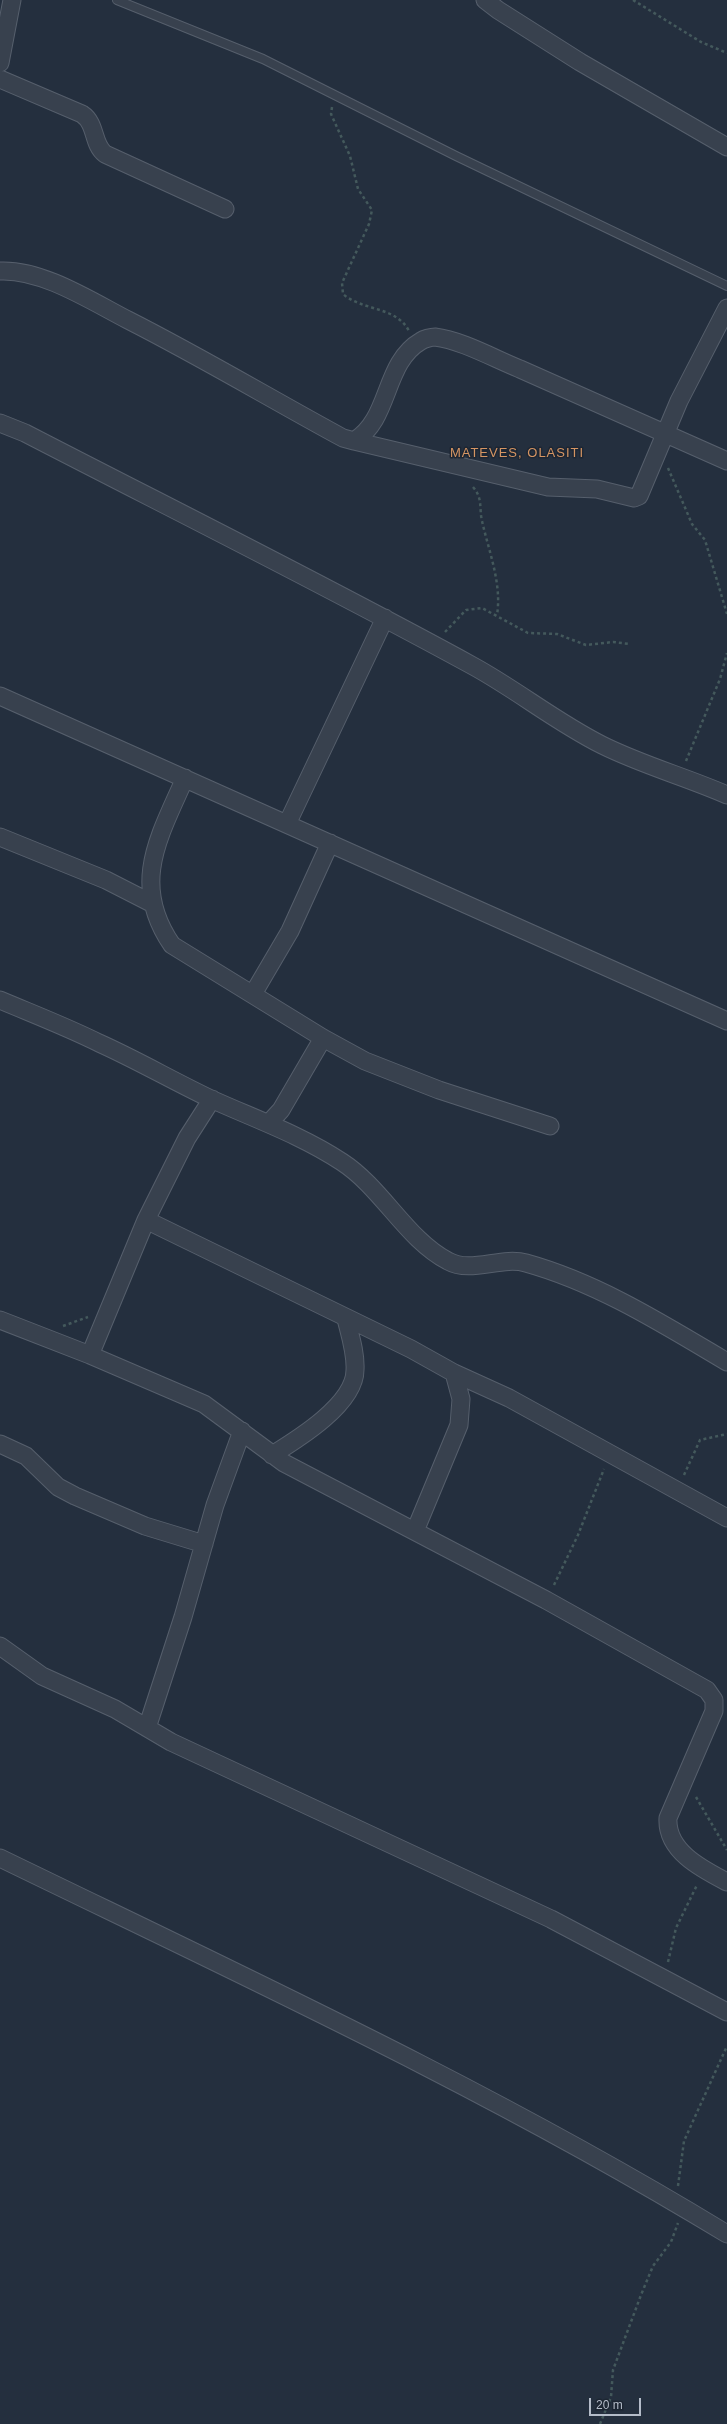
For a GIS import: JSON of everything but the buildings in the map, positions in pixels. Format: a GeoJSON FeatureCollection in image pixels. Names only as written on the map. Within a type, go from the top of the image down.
{"type":"FeatureCollection","features":[{"type":"Feature","properties":{"kind":"street"},"geometry":{"type":"LineString","coordinates":[[0,62],[12,0]]}},
{"type":"Feature","properties":{"kind":"street"},"geometry":{"type":"LineString","coordinates":[[486,0],[498,10],[580,62],[727,147]]}},
{"type":"Feature","properties":{"kind":"street"},"geometry":{"type":"LineString","coordinates":[[0,79],[74,110],[86,117],[92,125],[99,150],[105,154],[225,209]]}},
{"type":"Feature","properties":{"kind":"street"},"geometry":{"type":"LineString","coordinates":[[0,271],[18,271],[32,275],[87,298],[179,345],[343,438],[548,487],[598,489],[634,498],[639,496],[643,489],[679,401],[727,308]]}},
{"type":"Feature","properties":{"kind":"street"},"geometry":{"type":"LineString","coordinates":[[354,441],[373,425],[397,366],[407,351],[422,340],[434,337],[452,341],[727,460]]}},
{"type":"Feature","properties":{"kind":"street"},"geometry":{"type":"LineString","coordinates":[[0,423],[25,433],[385,618],[519,693],[572,729],[645,765],[727,795]]}},
{"type":"Feature","properties":{"kind":"street"},"geometry":{"type":"LineString","coordinates":[[287,824],[385,618]]}},
{"type":"Feature","properties":{"kind":"street"},"geometry":{"type":"LineString","coordinates":[[0,696],[727,1021]]}},
{"type":"Feature","properties":{"kind":"street"},"geometry":{"type":"LineString","coordinates":[[185,778],[156,847],[150,874],[153,904],[160,928],[172,944],[323,1038],[365,1061],[409,1079],[550,1126]]}},
{"type":"Feature","properties":{"kind":"street"},"geometry":{"type":"LineString","coordinates":[[0,837],[106,880],[153,904]]}},
{"type":"Feature","properties":{"kind":"street"},"geometry":{"type":"LineString","coordinates":[[253,994],[290,931],[330,843]]}},
{"type":"Feature","properties":{"kind":"street"},"geometry":{"type":"LineString","coordinates":[[0,1000],[99,1042],[212,1099],[269,1123],[343,1162],[372,1186],[431,1251],[450,1263],[464,1265],[518,1261],[541,1268],[648,1316],[727,1362]]}},
{"type":"Feature","properties":{"kind":"street"},"geometry":{"type":"LineString","coordinates":[[269,1123],[281,1110],[323,1038]]}},
{"type":"Feature","properties":{"kind":"street"},"geometry":{"type":"LineString","coordinates":[[90,1355],[146,1220],[187,1138],[212,1099]]}},
{"type":"Feature","properties":{"kind":"street"},"geometry":{"type":"LineString","coordinates":[[146,1220],[231,1260],[346,1319],[411,1349],[454,1373],[541,1414],[727,1518]]}},
{"type":"Feature","properties":{"kind":"street"},"geometry":{"type":"LineString","coordinates":[[272,1455],[309,1430],[335,1407],[350,1387],[355,1370],[346,1319]]}},
{"type":"Feature","properties":{"kind":"street"},"geometry":{"type":"LineString","coordinates":[[0,1320],[90,1355],[192,1398],[218,1413],[272,1455],[314,1480],[546,1600],[711,1694],[714,1700],[714,1711],[668,1818],[668,1829],[670,1836],[682,1852],[704,1870],[727,1882]]}},
{"type":"Feature","properties":{"kind":"street"},"geometry":{"type":"LineString","coordinates":[[415,1531],[440,1476],[459,1424],[461,1399],[454,1373]]}},
{"type":"Feature","properties":{"kind":"street"},"geometry":{"type":"LineString","coordinates":[[147,1728],[183,1617],[224,1478],[242,1431]]}},
{"type":"Feature","properties":{"kind":"street"},"geometry":{"type":"LineString","coordinates":[[0,1444],[26,1456],[58,1487],[75,1496],[145,1526],[204,1544]]}},
{"type":"Feature","properties":{"kind":"street"},"geometry":{"type":"LineString","coordinates":[[0,1646],[42,1676],[104,1704],[190,1752],[388,1842],[551,1919],[727,2012]]}},
{"type":"Feature","properties":{"kind":"street"},"geometry":{"type":"LineString","coordinates":[[0,1858],[410,2057],[677,2203],[727,2234]]}},
{"type":"Feature","properties":{"kind":"lane"},"geometry":{"type":"LineString","coordinates":[[117,0],[263,59],[456,156],[727,286]]}},
{"type":"Feature","properties":{"kind":"path"},"geometry":{"type":"LineString","coordinates":[[633,0],[701,42],[727,54]]}},
{"type":"Feature","properties":{"kind":"path"},"geometry":{"type":"LineString","coordinates":[[335,95],[331,114],[350,156],[358,189],[372,210],[368,224],[342,283],[342,294],[363,305],[400,319],[405,324],[415,345]]}},
{"type":"Feature","properties":{"kind":"path"},"geometry":{"type":"LineString","coordinates":[[660,450],[692,524],[705,540],[727,614]]}},
{"type":"Feature","properties":{"kind":"path"},"geometry":{"type":"LineString","coordinates":[[456,466],[475,489],[482,505],[482,519],[498,596],[497,616]]}},
{"type":"Feature","properties":{"kind":"path"},"geometry":{"type":"LineString","coordinates":[[432,645],[466,610],[482,608],[513,627],[528,633],[557,634],[586,645],[613,642],[629,644]]}},
{"type":"Feature","properties":{"kind":"path"},"geometry":{"type":"LineString","coordinates":[[680,777],[720,679],[727,653]]}},
{"type":"Feature","properties":{"kind":"path"},"geometry":{"type":"LineString","coordinates":[[38,1334],[111,1307]]}},
{"type":"Feature","properties":{"kind":"path"},"geometry":{"type":"LineString","coordinates":[[672,1488],[684,1476],[700,1440],[727,1434]]}},
{"type":"Feature","properties":{"kind":"path"},"geometry":{"type":"LineString","coordinates":[[546,1600],[578,1535],[603,1469],[608,1464],[621,1460]]}},
{"type":"Feature","properties":{"kind":"path"},"geometry":{"type":"LineString","coordinates":[[686,1777],[727,1850]]}},
{"type":"Feature","properties":{"kind":"path"},"geometry":{"type":"LineString","coordinates":[[663,1978],[680,1917],[704,1870]]}},
{"type":"Feature","properties":{"kind":"path"},"geometry":{"type":"LineString","coordinates":[[600,2424],[611,2397],[613,2370],[641,2295],[653,2266],[674,2237],[677,2226],[677,2203],[684,2141],[727,2046]]}},
{"type":"Feature","properties":{"kind":"district","name":"MATEVES, OLASITI"},"geometry":{"type":"Point","coordinates":[517,453]}}]}
